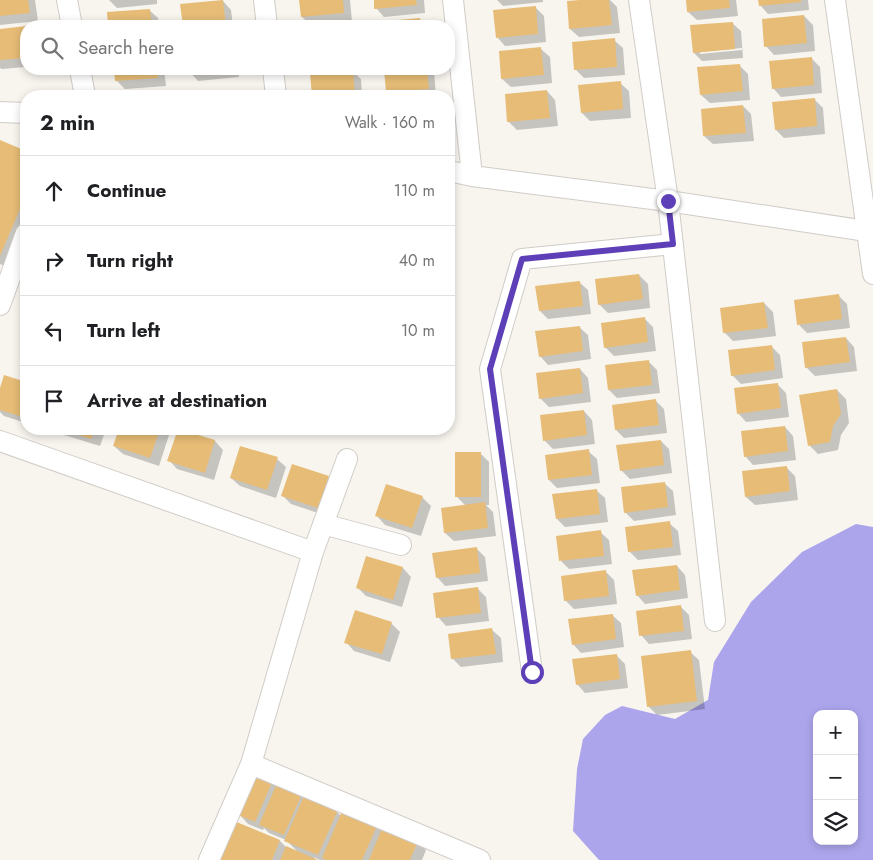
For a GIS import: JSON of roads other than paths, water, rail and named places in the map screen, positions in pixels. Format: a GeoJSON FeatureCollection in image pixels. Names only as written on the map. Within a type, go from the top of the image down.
{"type":"FeatureCollection","features":[{"type":"Feature","properties":{"kind":"street"},"geometry":{"type":"LineString","coordinates":[[67,0],[71,20]]}},
{"type":"Feature","properties":{"kind":"street"},"geometry":{"type":"LineString","coordinates":[[264,0],[266,20]]}},
{"type":"Feature","properties":{"kind":"street"},"geometry":{"type":"LineString","coordinates":[[453,0],[472,176]]}},
{"type":"Feature","properties":{"kind":"street"},"geometry":{"type":"LineString","coordinates":[[639,0],[668,201],[716,621]]}},
{"type":"Feature","properties":{"kind":"street"},"geometry":{"type":"LineString","coordinates":[[835,0],[870,231],[873,274]]}},
{"type":"Feature","properties":{"kind":"street"},"geometry":{"type":"LineString","coordinates":[[81,75],[84,90]]}},
{"type":"Feature","properties":{"kind":"street"},"geometry":{"type":"LineString","coordinates":[[273,75],[275,90]]}},
{"type":"Feature","properties":{"kind":"street"},"geometry":{"type":"LineString","coordinates":[[0,112],[20,113]]}},
{"type":"Feature","properties":{"kind":"street"},"geometry":{"type":"LineString","coordinates":[[455,172],[870,231]]}},
{"type":"Feature","properties":{"kind":"street"},"geometry":{"type":"LineString","coordinates":[[532,672],[490,369],[522,259],[673,244]]}},
{"type":"Feature","properties":{"kind":"street"},"geometry":{"type":"LineString","coordinates":[[0,304],[20,249]]}},
{"type":"Feature","properties":{"kind":"street"},"geometry":{"type":"LineString","coordinates":[[0,441],[312,552]]}},
{"type":"Feature","properties":{"kind":"street"},"geometry":{"type":"LineString","coordinates":[[209,860],[251,764],[312,552],[347,459]]}},
{"type":"Feature","properties":{"kind":"street"},"geometry":{"type":"LineString","coordinates":[[323,524],[401,545]]}},
{"type":"Feature","properties":{"kind":"street"},"geometry":{"type":"LineString","coordinates":[[251,764],[480,860]]}}]}
